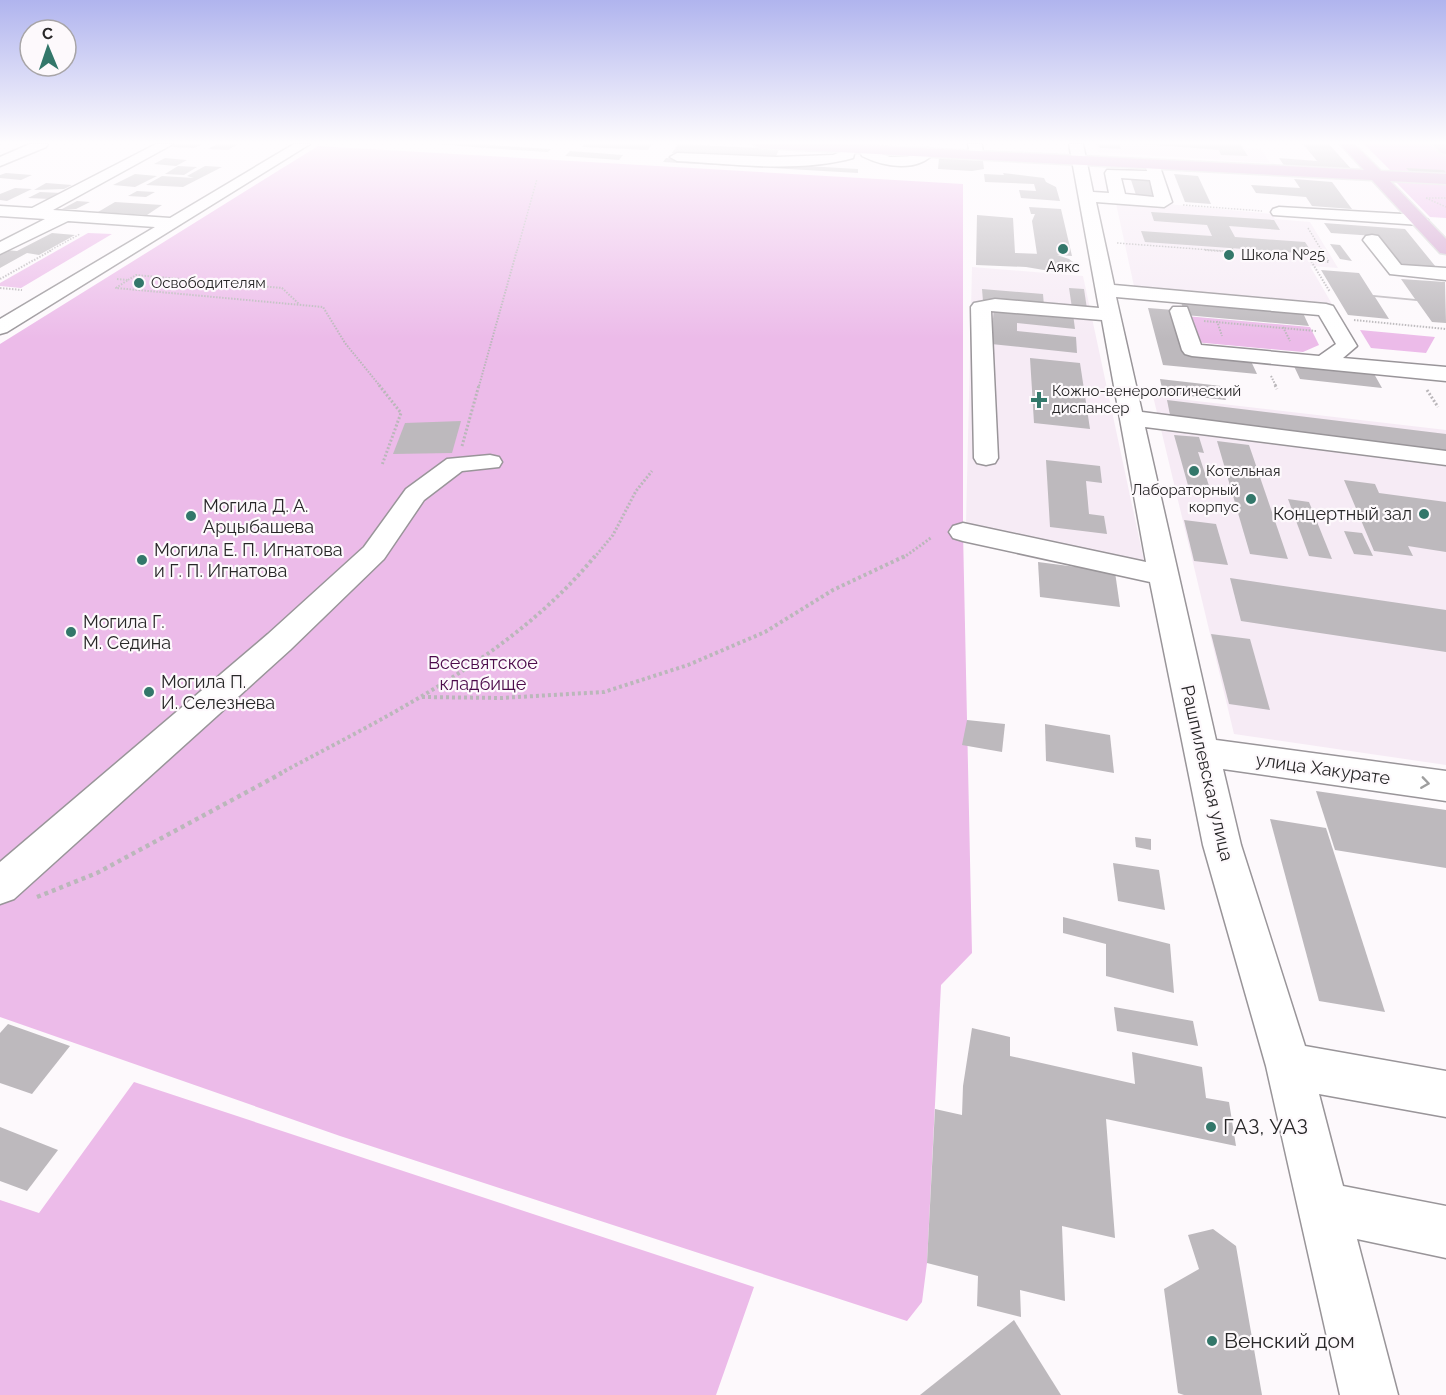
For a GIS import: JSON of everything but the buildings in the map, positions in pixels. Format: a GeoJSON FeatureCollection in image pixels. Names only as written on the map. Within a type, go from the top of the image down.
{"type":"FeatureCollection","features":[{"type":"Feature","properties":{"kind":"main road"},"geometry":{"type":"LineString","coordinates":[[1410,209],[1446,249]]}},
{"type":"Feature","properties":{"kind":"main road"},"geometry":{"type":"LineString","coordinates":[[1420,220],[1446,221]]}},
{"type":"Feature","properties":{"kind":"street"},"geometry":{"type":"LineString","coordinates":[[33,214],[42,209]]}},
{"type":"Feature","properties":{"kind":"street"},"geometry":{"type":"LineString","coordinates":[[0,328],[189,209]]}},
{"type":"Feature","properties":{"kind":"street"},"geometry":{"type":"LineString","coordinates":[[0,320],[191,209]]}},
{"type":"Feature","properties":{"kind":"street","name":"Рашпилевская улица"},"geometry":{"type":"LineString","coordinates":[[1088,209],[1200,752],[1222,845],[1290,1066],[1369,1395]]}},
{"type":"Feature","properties":{"kind":"street"},"geometry":{"type":"LineString","coordinates":[[0,211],[167,223]]}},
{"type":"Feature","properties":{"kind":"street"},"geometry":{"type":"LineString","coordinates":[[1279,212],[1420,220]]}},
{"type":"Feature","properties":{"kind":"street"},"geometry":{"type":"LineString","coordinates":[[0,249],[66,216]]}},
{"type":"Feature","properties":{"kind":"street"},"geometry":{"type":"LineString","coordinates":[[1372,240],[1396,270],[1446,276]]}},
{"type":"Feature","properties":{"kind":"street"},"geometry":{"type":"LineString","coordinates":[[1396,273],[1446,276]]}},
{"type":"Feature","properties":{"kind":"street"},"geometry":{"type":"LineString","coordinates":[[1105,290],[1326,309],[1343,326],[1347,346],[1329,358],[1331,363]]}},
{"type":"Feature","properties":{"kind":"street"},"geometry":{"type":"LineString","coordinates":[[986,458],[981,307],[995,305],[1110,315]]}},
{"type":"Feature","properties":{"kind":"street"},"geometry":{"type":"LineString","coordinates":[[1181,315],[1192,350],[1446,374]]}},
{"type":"Feature","properties":{"kind":"street"},"geometry":{"type":"LineString","coordinates":[[1131,418],[1446,458]]}},
{"type":"Feature","properties":{"kind":"street"},"geometry":{"type":"LineString","coordinates":[[0,886],[279,642],[374,553],[415,495],[456,464],[490,462]]}},
{"type":"Feature","properties":{"kind":"street"},"geometry":{"type":"LineString","coordinates":[[963,532],[1163,574]]}},
{"type":"Feature","properties":{"kind":"street","name":"улица Хакурате"},"geometry":{"type":"LineString","coordinates":[[1200,752],[1446,786]]}},
{"type":"Feature","properties":{"kind":"street"},"geometry":{"type":"LineString","coordinates":[[1290,1066],[1446,1094]]}},
{"type":"Feature","properties":{"kind":"street"},"geometry":{"type":"LineString","coordinates":[[1324,1207],[1446,1232]]}},
{"type":"Feature","properties":{"kind":"path"},"geometry":{"type":"LineString","coordinates":[[456,464],[474,409],[529,209]]}},
{"type":"Feature","properties":{"kind":"path"},"geometry":{"type":"LineString","coordinates":[[1245,209],[1279,212]]}},
{"type":"Feature","properties":{"kind":"path"},"geometry":{"type":"LineString","coordinates":[[1303,221],[1329,262],[1311,261],[1334,300]]}},
{"type":"Feature","properties":{"kind":"path"},"geometry":{"type":"LineString","coordinates":[[0,279],[89,229]]}},
{"type":"Feature","properties":{"kind":"path"},"geometry":{"type":"LineString","coordinates":[[1113,243],[1234,252],[1232,248]]}},
{"type":"Feature","properties":{"kind":"path"},"geometry":{"type":"LineString","coordinates":[[299,305],[282,288],[136,275],[116,288],[299,305],[323,307],[345,343],[401,413],[382,465]]}},
{"type":"Feature","properties":{"kind":"path"},"geometry":{"type":"LineString","coordinates":[[112,279],[128,280]]}},
{"type":"Feature","properties":{"kind":"path"},"geometry":{"type":"LineString","coordinates":[[0,288],[22,290]]}},
{"type":"Feature","properties":{"kind":"path"},"geometry":{"type":"LineString","coordinates":[[1181,315],[1343,326],[1446,329]]}},
{"type":"Feature","properties":{"kind":"path"},"geometry":{"type":"LineString","coordinates":[[32,899],[97,873],[440,687],[511,635],[574,582],[613,535],[636,492],[652,471]]}},
{"type":"Feature","properties":{"kind":"path"},"geometry":{"type":"LineString","coordinates":[[421,697],[501,698],[604,692],[688,665],[765,632],[833,590],[898,561],[932,537]]}},
{"type":"Feature","properties":{"kind":"shaded area","name":"Школа №25"},"geometry":{"type":"Polygon","coordinates":[[[1117,209],[1221,209],[1272,214],[1275,219],[1310,222],[1338,268],[1310,266],[1332,304],[1134,286],[1117,209]]]}},
{"type":"Feature","properties":{"kind":"shaded area","name":"Кожно-венерологический диспансер"},"geometry":{"type":"Polygon","coordinates":[[[972,267],[1083,276],[1144,561],[966,524],[972,267]]]}},
{"type":"Feature","properties":{"kind":"shaded area"},"geometry":{"type":"Polygon","coordinates":[[[1153,396],[1446,430],[1446,765],[1234,734],[1153,396]]]}},
{"type":"Feature","properties":{"kind":"green space","name":"Всесвятское кладбище"},"geometry":{"type":"Polygon","coordinates":[[[217,209],[963,209],[963,532],[972,953],[941,985],[927,1263],[922,1302],[907,1321],[340,1136],[0,1017],[0,344],[217,209]]]}},
{"type":"Feature","properties":{"kind":"green space"},"geometry":{"type":"Polygon","coordinates":[[[1422,209],[1446,209],[1446,218],[1430,217],[1422,209]]]}},
{"type":"Feature","properties":{"kind":"green space"},"geometry":{"type":"Polygon","coordinates":[[[88,233],[112,234],[21,288],[0,286],[0,283],[88,233]]]}},
{"type":"Feature","properties":{"kind":"green space"},"geometry":{"type":"Polygon","coordinates":[[[1186,316],[1310,327],[1319,345],[1303,352],[1194,342],[1186,316]]]}},
{"type":"Feature","properties":{"kind":"green space"},"geometry":{"type":"Polygon","coordinates":[[[1360,330],[1435,337],[1426,353],[1371,348],[1360,330]]]}},
{"type":"Feature","properties":{"kind":"green space"},"geometry":{"type":"Polygon","coordinates":[[[134,1082],[754,1287],[716,1395],[0,1395],[0,1200],[39,1213],[134,1082]]]}},
{"type":"Feature","properties":{"kind":"place","name":"Аякс"},"geometry":{"type":"Point","coordinates":[1063,249]}},
{"type":"Feature","properties":{"kind":"place","name":"Школа №25"},"geometry":{"type":"Point","coordinates":[1229,255]}},
{"type":"Feature","properties":{"kind":"place","name":"Освободителям"},"geometry":{"type":"Point","coordinates":[139,283]}},
{"type":"Feature","properties":{"kind":"place","name":"Кожно-венерологический диспансер"},"geometry":{"type":"Point","coordinates":[1039,400]}},
{"type":"Feature","properties":{"kind":"place","name":"Котельная"},"geometry":{"type":"Point","coordinates":[1194,471]}},
{"type":"Feature","properties":{"kind":"place","name":"Лабораторный корпус"},"geometry":{"type":"Point","coordinates":[1251,499]}},
{"type":"Feature","properties":{"kind":"place","name":"Концертный зал"},"geometry":{"type":"Point","coordinates":[1424,514]}},
{"type":"Feature","properties":{"kind":"place","name":"Могила Д. А. Арцыбашева"},"geometry":{"type":"Point","coordinates":[191,516]}},
{"type":"Feature","properties":{"kind":"place","name":"Могила Е. П. Игнатова и Г. П. Игнатова"},"geometry":{"type":"Point","coordinates":[142,560]}},
{"type":"Feature","properties":{"kind":"place","name":"Могила Г. М. Седина"},"geometry":{"type":"Point","coordinates":[71,632]}},
{"type":"Feature","properties":{"kind":"place","name":"Могила П. И. Селезнева"},"geometry":{"type":"Point","coordinates":[149,692]}},
{"type":"Feature","properties":{"kind":"place","name":"ГАЗ, УАЗ"},"geometry":{"type":"Point","coordinates":[1211,1127]}},
{"type":"Feature","properties":{"kind":"place","name":"Венский дом"},"geometry":{"type":"Point","coordinates":[1212,1341]}}]}
